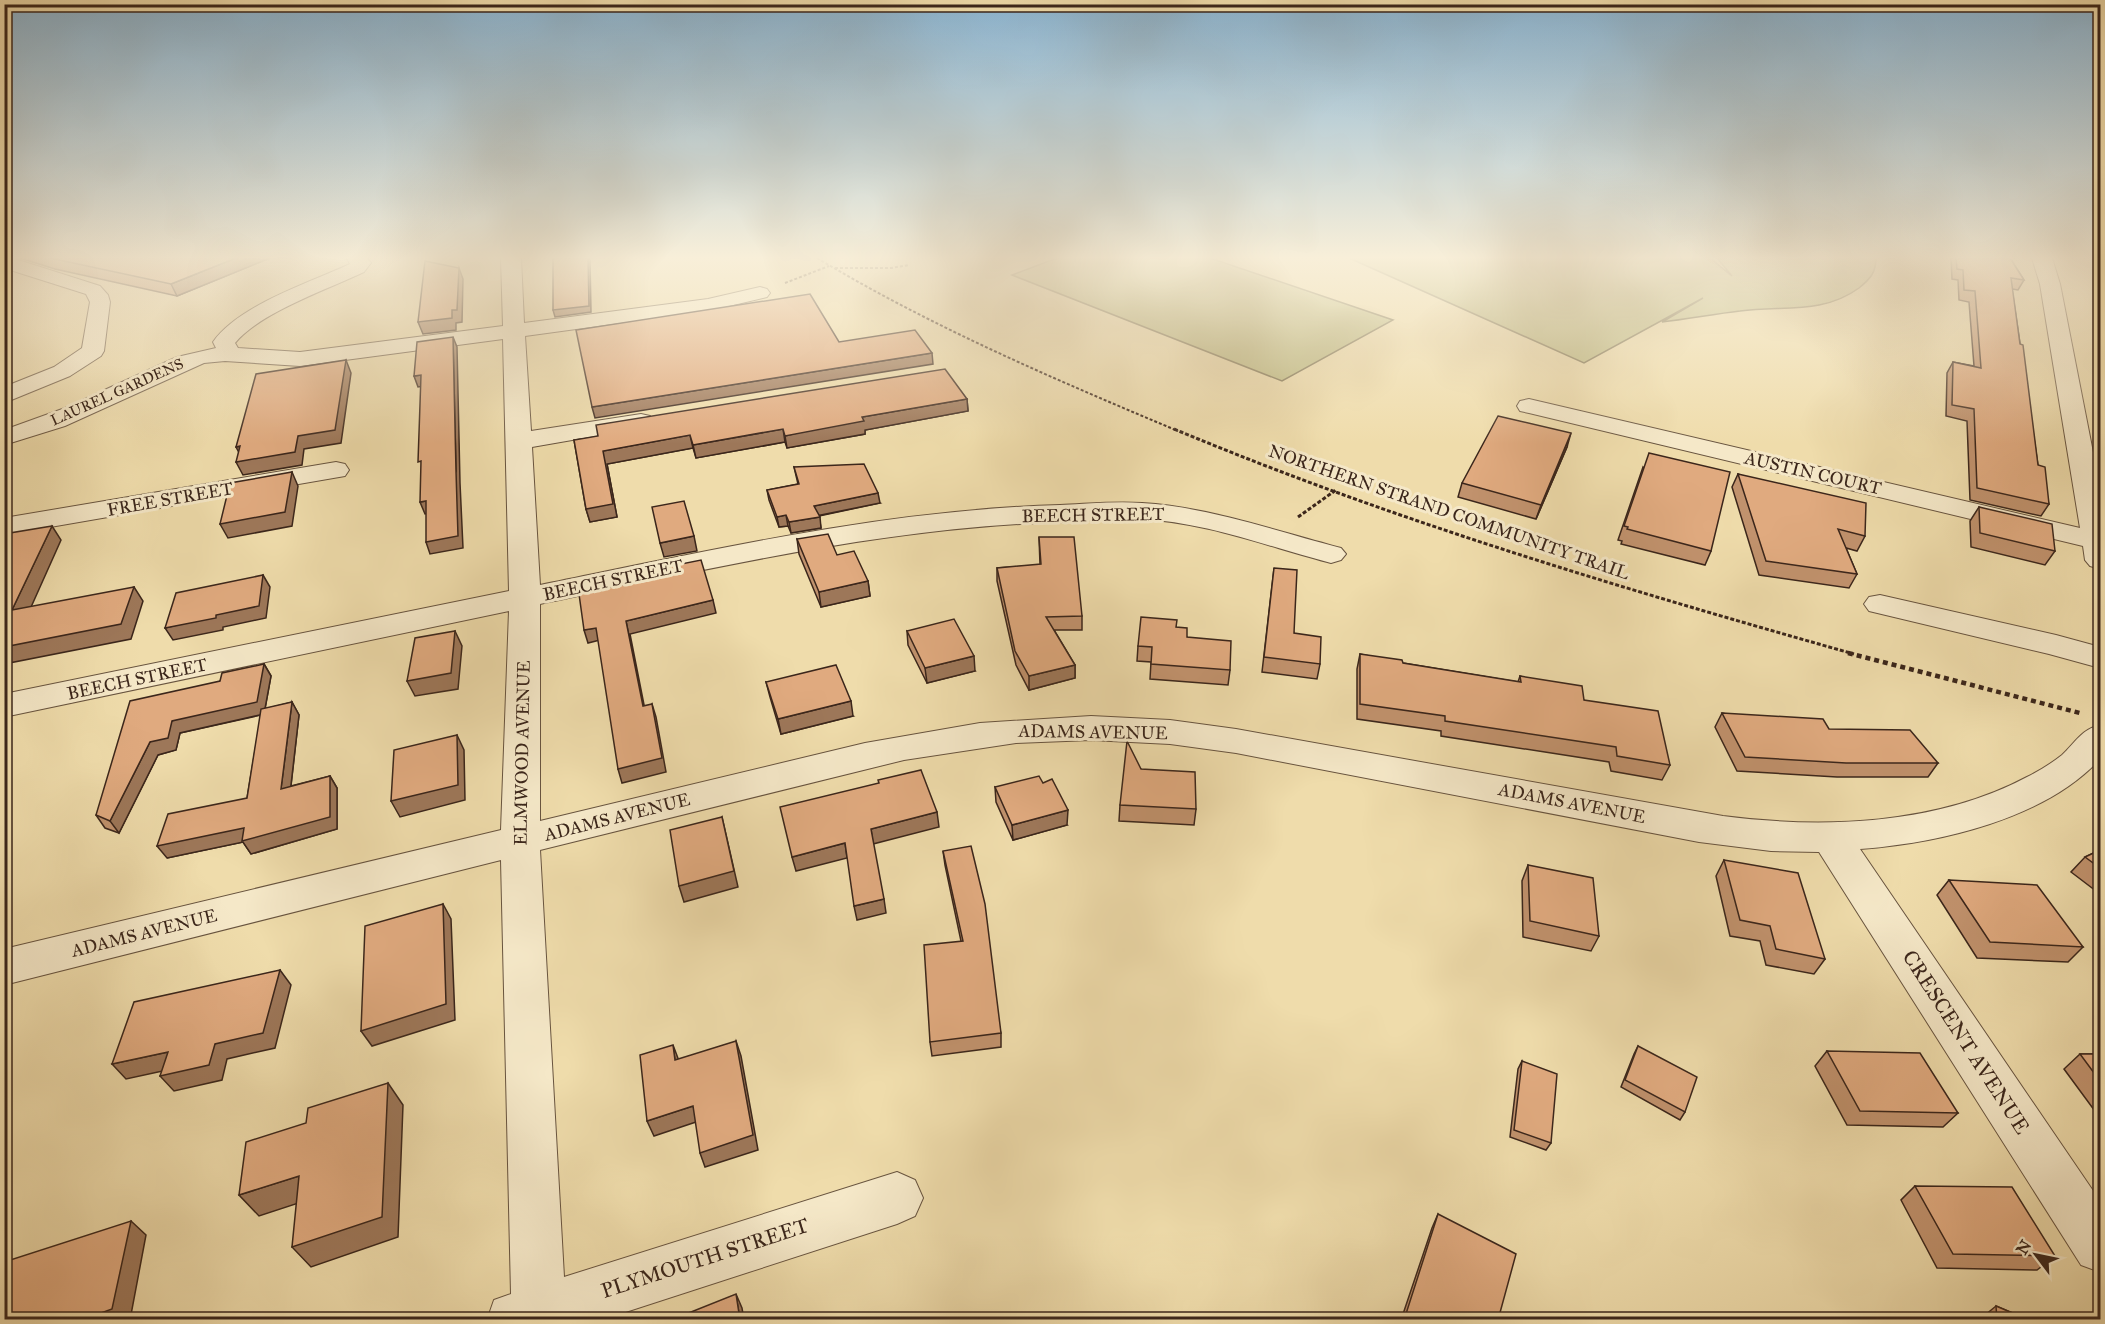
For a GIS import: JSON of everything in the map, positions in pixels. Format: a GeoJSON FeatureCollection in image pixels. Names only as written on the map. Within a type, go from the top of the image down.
{"type":"FeatureCollection","features":[{"type":"Feature","properties":{"kind":"street"},"geometry":{"type":"LineString","coordinates":[[4,396],[83,360],[93,351],[97,320]]}},
{"type":"Feature","properties":{"kind":"street"},"geometry":{"type":"LineString","coordinates":[[230,354],[224,342],[247,320]]}},
{"type":"Feature","properties":{"kind":"street","name":"ELMWOOD AVENUE"},"geometry":{"type":"LineString","coordinates":[[514,320],[525,599],[520,841],[530,1317]]}},
{"type":"Feature","properties":{"kind":"street","name":"LAUREL GARDENS"},"geometry":{"type":"LineString","coordinates":[[4,438],[51,421],[186,362],[213,355],[230,354],[281,360],[300,359],[598,320]]}},
{"type":"Feature","properties":{"kind":"street"},"geometry":{"type":"LineString","coordinates":[[2057,320],[2099,550]]}},
{"type":"Feature","properties":{"kind":"street","name":"AUSTIN COURT"},"geometry":{"type":"LineString","coordinates":[[1529,406],[2099,550]]}},
{"type":"Feature","properties":{"kind":"street"},"geometry":{"type":"LineString","coordinates":[[519,441],[658,418]]}},
{"type":"Feature","properties":{"kind":"street","name":"FREE STREET"},"geometry":{"type":"LineString","coordinates":[[4,527],[336,470]]}},
{"type":"Feature","properties":{"kind":"street","name":"BEECH STREET"},"geometry":{"type":"LineString","coordinates":[[4,706],[761,549],[898,527],[1002,516],[1152,512],[1204,520],[1331,554]]}},
{"type":"Feature","properties":{"kind":"street"},"geometry":{"type":"LineString","coordinates":[[1880,604],[2025,637],[2100,658]]}},
{"type":"Feature","properties":{"kind":"street","name":"ADAMS AVENUE"},"geometry":{"type":"LineString","coordinates":[[4,967],[909,746],[980,734],[1047,728],[1126,729],[1219,738],[1665,820],[1755,834],[1831,838],[1920,826],[2002,804],[2057,779],[2082,759],[2093,726]]}},
{"type":"Feature","properties":{"kind":"street","name":"CRESCENT AVENUE"},"geometry":{"type":"LineString","coordinates":[[1831,838],[2100,1246]]}},
{"type":"Feature","properties":{"kind":"street","name":"PLYMOUTH STREET"},"geometry":{"type":"LineString","coordinates":[[530,1317],[897,1198]]}},
{"type":"Feature","properties":{"kind":"path","name":"NORTHERN STRAND COMMUNITY TRAIL"},"geometry":{"type":"LineString","coordinates":[[928,320],[1058,380],[1194,438],[1336,490],[1522,554],[1708,612],[1916,671],[2041,701],[2093,726]]}},
{"type":"Feature","properties":{"kind":"path"},"geometry":{"type":"LineString","coordinates":[[1270,537],[1336,490]]}},
{"type":"Feature","properties":{"kind":"shaded area"},"geometry":{"type":"Polygon","coordinates":[[[1126,320],[1393,320],[1282,381],[1126,320]]]}},
{"type":"Feature","properties":{"kind":"shaded area"},"geometry":{"type":"Polygon","coordinates":[[[1487,320],[1663,320],[1584,363],[1487,320]]]}},
{"type":"Feature","properties":{"kind":"building"},"geometry":{"type":"Polygon","coordinates":[[[642,320],[826,320],[839,342],[915,330],[932,353],[592,407],[576,330],[642,320]]]}},
{"type":"Feature","properties":{"kind":"building"},"geometry":{"type":"Polygon","coordinates":[[[1977,320],[2017,320],[2020,344],[2023,345],[2038,465],[2045,467],[2049,504],[1977,488],[1974,409],[1952,405],[1953,362],[1981,368],[1977,320]]]}},
{"type":"Feature","properties":{"kind":"building"},"geometry":{"type":"Polygon","coordinates":[[[453,337],[458,536],[426,542],[426,501],[420,502],[421,461],[418,462],[421,375],[414,376],[417,342],[453,337]]]}},
{"type":"Feature","properties":{"kind":"building"},"geometry":{"type":"Polygon","coordinates":[[[346,360],[335,430],[298,436],[295,452],[236,462],[240,446],[236,447],[256,374],[346,360]]]}},
{"type":"Feature","properties":{"kind":"building"},"geometry":{"type":"Polygon","coordinates":[[[945,369],[967,399],[862,417],[864,421],[785,436],[783,429],[693,445],[690,435],[603,451],[613,504],[586,509],[574,440],[598,436],[596,425],[945,369]]]}},
{"type":"Feature","properties":{"kind":"building"},"geometry":{"type":"Polygon","coordinates":[[[1498,416],[1571,433],[1541,505],[1462,483],[1498,416]]]}},
{"type":"Feature","properties":{"kind":"building"},"geometry":{"type":"Polygon","coordinates":[[[1649,453],[1730,472],[1711,551],[1627,529],[1628,527],[1624,526],[1649,453]]]}},
{"type":"Feature","properties":{"kind":"building"},"geometry":{"type":"Polygon","coordinates":[[[864,464],[878,493],[814,506],[820,517],[789,522],[786,515],[777,517],[767,490],[799,484],[794,467],[864,464]]]}},
{"type":"Feature","properties":{"kind":"building"},"geometry":{"type":"Polygon","coordinates":[[[292,472],[285,512],[220,524],[230,483],[292,472]]]}},
{"type":"Feature","properties":{"kind":"building"},"geometry":{"type":"Polygon","coordinates":[[[1738,474],[1866,503],[1865,536],[1838,529],[1857,574],[1766,561],[1738,474]]]}},
{"type":"Feature","properties":{"kind":"building"},"geometry":{"type":"Polygon","coordinates":[[[684,501],[694,536],[660,543],[652,507],[684,501]]]}},
{"type":"Feature","properties":{"kind":"building"},"geometry":{"type":"Polygon","coordinates":[[[1979,507],[2052,524],[2055,551],[1980,533],[1979,507]]]}},
{"type":"Feature","properties":{"kind":"building"},"geometry":{"type":"Polygon","coordinates":[[[52,526],[12,610],[134,587],[121,624],[4,647],[4,534],[52,526]]]}},
{"type":"Feature","properties":{"kind":"building"},"geometry":{"type":"Polygon","coordinates":[[[828,534],[837,555],[854,551],[868,581],[819,592],[797,539],[828,534]]]}},
{"type":"Feature","properties":{"kind":"building"},"geometry":{"type":"Polygon","coordinates":[[[1039,537],[1074,537],[1082,616],[1046,617],[1075,665],[1029,676],[1015,651],[997,568],[1041,564],[1039,537]]]}},
{"type":"Feature","properties":{"kind":"building"},"geometry":{"type":"Polygon","coordinates":[[[701,560],[713,600],[626,621],[643,706],[652,704],[662,758],[618,769],[596,628],[584,630],[579,594],[668,575],[666,567],[701,560]]]}},
{"type":"Feature","properties":{"kind":"building"},"geometry":{"type":"Polygon","coordinates":[[[1274,568],[1297,570],[1294,633],[1321,637],[1320,664],[1264,657],[1274,568]]]}},
{"type":"Feature","properties":{"kind":"building"},"geometry":{"type":"Polygon","coordinates":[[[263,575],[259,606],[216,615],[216,618],[165,628],[176,593],[263,575]]]}},
{"type":"Feature","properties":{"kind":"building"},"geometry":{"type":"Polygon","coordinates":[[[1141,617],[1177,620],[1176,627],[1187,628],[1187,637],[1231,641],[1230,670],[1151,664],[1152,647],[1138,646],[1141,617]]]}},
{"type":"Feature","properties":{"kind":"building"},"geometry":{"type":"Polygon","coordinates":[[[954,619],[974,656],[925,668],[907,631],[954,619]]]}},
{"type":"Feature","properties":{"kind":"building"},"geometry":{"type":"Polygon","coordinates":[[[455,631],[451,673],[407,681],[415,638],[455,631]]]}},
{"type":"Feature","properties":{"kind":"building"},"geometry":{"type":"Polygon","coordinates":[[[1360,654],[1521,682],[1520,676],[1582,686],[1584,700],[1658,711],[1670,765],[1617,756],[1616,747],[1445,721],[1445,716],[1360,704],[1360,654]]]}},
{"type":"Feature","properties":{"kind":"building"},"geometry":{"type":"Polygon","coordinates":[[[264,664],[257,702],[172,721],[168,738],[150,742],[110,821],[96,815],[130,701],[220,681],[222,673],[264,664]]]}},
{"type":"Feature","properties":{"kind":"building"},"geometry":{"type":"Polygon","coordinates":[[[836,665],[851,701],[778,719],[766,682],[836,665]]]}},
{"type":"Feature","properties":{"kind":"building"},"geometry":{"type":"Polygon","coordinates":[[[292,702],[281,789],[330,776],[330,817],[242,841],[244,828],[157,846],[168,814],[247,798],[261,709],[292,702]]]}},
{"type":"Feature","properties":{"kind":"building"},"geometry":{"type":"Polygon","coordinates":[[[1722,713],[1823,719],[1829,729],[1910,730],[1938,763],[1846,763],[1745,757],[1722,713]]]}},
{"type":"Feature","properties":{"kind":"building"},"geometry":{"type":"Polygon","coordinates":[[[457,735],[458,785],[391,801],[394,750],[457,735]]]}},
{"type":"Feature","properties":{"kind":"building"},"geometry":{"type":"Polygon","coordinates":[[[1127,741],[1141,769],[1195,772],[1196,809],[1120,805],[1127,741]]]}},
{"type":"Feature","properties":{"kind":"building"},"geometry":{"type":"Polygon","coordinates":[[[921,770],[937,812],[871,829],[884,899],[854,906],[845,843],[792,857],[780,807],[879,783],[878,780],[921,770]]]}},
{"type":"Feature","properties":{"kind":"building"},"geometry":{"type":"Polygon","coordinates":[[[1039,776],[1043,783],[1052,779],[1068,810],[1012,825],[995,787],[1039,776]]]}},
{"type":"Feature","properties":{"kind":"building"},"geometry":{"type":"Polygon","coordinates":[[[722,817],[734,871],[679,886],[670,830],[722,817]]]}},
{"type":"Feature","properties":{"kind":"building"},"geometry":{"type":"Polygon","coordinates":[[[971,846],[985,904],[1001,1033],[930,1042],[924,945],[963,941],[943,851],[971,846]]]}},
{"type":"Feature","properties":{"kind":"building"},"geometry":{"type":"Polygon","coordinates":[[[2100,850],[2100,868],[2085,857],[2100,850]]]}},
{"type":"Feature","properties":{"kind":"building"},"geometry":{"type":"Polygon","coordinates":[[[1724,860],[1798,873],[1825,959],[1776,949],[1770,926],[1740,920],[1724,860]]]}},
{"type":"Feature","properties":{"kind":"building"},"geometry":{"type":"Polygon","coordinates":[[[1528,865],[1593,878],[1599,936],[1530,921],[1528,865]]]}},
{"type":"Feature","properties":{"kind":"building"},"geometry":{"type":"Polygon","coordinates":[[[1949,880],[2037,885],[2083,947],[1990,942],[1949,880]]]}},
{"type":"Feature","properties":{"kind":"building"},"geometry":{"type":"Polygon","coordinates":[[[443,904],[446,1004],[361,1031],[365,926],[443,904]]]}},
{"type":"Feature","properties":{"kind":"building"},"geometry":{"type":"Polygon","coordinates":[[[280,970],[263,1033],[215,1044],[209,1065],[160,1076],[168,1052],[112,1064],[134,1002],[280,970]]]}},
{"type":"Feature","properties":{"kind":"building"},"geometry":{"type":"Polygon","coordinates":[[[736,1041],[753,1135],[700,1153],[693,1106],[647,1121],[640,1055],[673,1045],[675,1060],[736,1041]]]}},
{"type":"Feature","properties":{"kind":"building"},"geometry":{"type":"Polygon","coordinates":[[[1638,1046],[1697,1077],[1685,1112],[1625,1080],[1638,1046]]]}},
{"type":"Feature","properties":{"kind":"building"},"geometry":{"type":"Polygon","coordinates":[[[1827,1051],[1920,1053],[1958,1113],[1860,1111],[1827,1051]]]}},
{"type":"Feature","properties":{"kind":"building"},"geometry":{"type":"Polygon","coordinates":[[[2080,1054],[2100,1054],[2100,1081],[2080,1054]]]}},
{"type":"Feature","properties":{"kind":"building"},"geometry":{"type":"Polygon","coordinates":[[[1522,1061],[1557,1074],[1551,1143],[1514,1130],[1522,1061]]]}},
{"type":"Feature","properties":{"kind":"building"},"geometry":{"type":"Polygon","coordinates":[[[388,1083],[382,1217],[292,1247],[299,1176],[239,1195],[246,1142],[306,1123],[308,1108],[388,1083]]]}},
{"type":"Feature","properties":{"kind":"building"},"geometry":{"type":"Polygon","coordinates":[[[1915,1186],[2012,1187],[2055,1256],[1953,1254],[1915,1186]]]}},
{"type":"Feature","properties":{"kind":"building"},"geometry":{"type":"Polygon","coordinates":[[[1438,1214],[1516,1254],[1498,1320],[1404,1320],[1438,1214]]]}},
{"type":"Feature","properties":{"kind":"building"},"geometry":{"type":"Polygon","coordinates":[[[131,1221],[112,1309],[82,1320],[4,1320],[4,1262],[131,1221]]]}},
{"type":"Feature","properties":{"kind":"building"},"geometry":{"type":"Polygon","coordinates":[[[736,1294],[740,1320],[671,1320],[736,1294]]]}},
{"type":"Feature","properties":{"kind":"building"},"geometry":{"type":"Polygon","coordinates":[[[1996,1306],[2029,1320],[1997,1320],[1996,1306]]]}}]}
